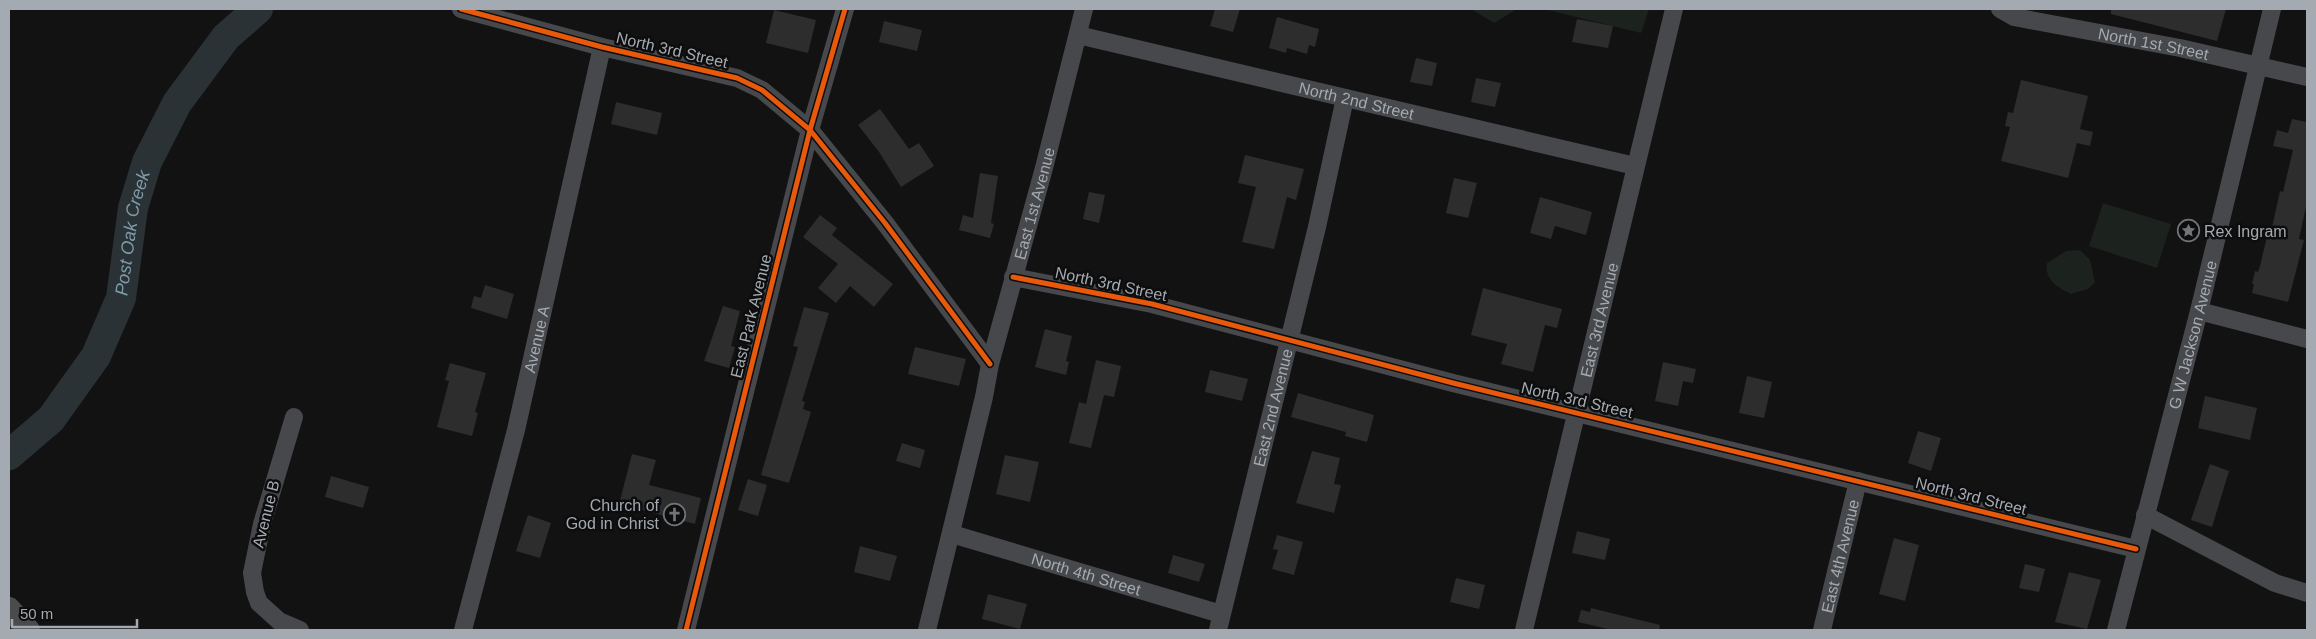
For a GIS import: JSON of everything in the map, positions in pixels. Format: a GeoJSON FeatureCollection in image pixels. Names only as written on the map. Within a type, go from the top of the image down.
{"type":"FeatureCollection","features":[{"type":"Feature","properties":{"kind":"main road"},"geometry":{"type":"LineString","coordinates":[[9,608],[29,630]]}},
{"type":"Feature","properties":{"kind":"street","name":"North 3rd Street"},"geometry":{"type":"LineString","coordinates":[[461,9],[602,47],[737,78],[762,90],[810,130],[886,222],[990,364]]}},
{"type":"Feature","properties":{"kind":"street","name":"East Park Avenue"},"geometry":{"type":"LineString","coordinates":[[686,630],[810,130],[845,9]]}},
{"type":"Feature","properties":{"kind":"street","name":"East 1st Avenue"},"geometry":{"type":"LineString","coordinates":[[927,630],[952,534],[990,364],[1044,168],[1084,9]]}},
{"type":"Feature","properties":{"kind":"street","name":"East 3rd Avenue"},"geometry":{"type":"LineString","coordinates":[[1524,630],[1674,9]]}},
{"type":"Feature","properties":{"kind":"street","name":"North 1st Street"},"geometry":{"type":"LineString","coordinates":[[2000,9],[2014,17],[2257,64],[2307,77]]}},
{"type":"Feature","properties":{"kind":"street","name":"G W Jackson Avenue"},"geometry":{"type":"LineString","coordinates":[[2116,630],[2198,311],[2272,9]]}},
{"type":"Feature","properties":{"kind":"street","name":"North 2nd Street"},"geometry":{"type":"LineString","coordinates":[[1078,35],[1635,166]]}},
{"type":"Feature","properties":{"kind":"street","name":"Avenue A"},"geometry":{"type":"LineString","coordinates":[[463,630],[516,430],[602,47]]}},
{"type":"Feature","properties":{"kind":"street","name":"East 2nd Avenue"},"geometry":{"type":"LineString","coordinates":[[1220,622],[1289,340],[1345,98]]}},
{"type":"Feature","properties":{"kind":"street","name":"North 3rd Street"},"geometry":{"type":"LineString","coordinates":[[1013,277],[1152,304],[1453,384],[2136,549]]}},
{"type":"Feature","properties":{"kind":"street"},"geometry":{"type":"LineString","coordinates":[[2198,311],[2307,338]]}},
{"type":"Feature","properties":{"kind":"street","name":"Avenue B"},"geometry":{"type":"LineString","coordinates":[[294,417],[262,524],[252,573],[255,592],[264,610],[279,621],[300,630]]}},
{"type":"Feature","properties":{"kind":"street","name":"East 4th Avenue"},"geometry":{"type":"LineString","coordinates":[[1822,630],[1858,481]]}},
{"type":"Feature","properties":{"kind":"street"},"geometry":{"type":"LineString","coordinates":[[2145,515],[2275,583],[2307,593]]}},
{"type":"Feature","properties":{"kind":"street","name":"North 4th Street"},"geometry":{"type":"LineString","coordinates":[[952,534],[1220,622]]}},
{"type":"Feature","properties":{"kind":"shaded area"},"geometry":{"type":"Polygon","coordinates":[[[1471,9],[1517,9],[1494,23],[1471,9]]]}},
{"type":"Feature","properties":{"kind":"shaded area"},"geometry":{"type":"Polygon","coordinates":[[[1544,9],[1649,9],[1641,33],[1544,9]]]}},
{"type":"Feature","properties":{"kind":"shaded area"},"geometry":{"type":"Polygon","coordinates":[[[2103,203],[2171,224],[2157,268],[2089,246],[2103,203]]]}},
{"type":"Feature","properties":{"kind":"shaded area"},"geometry":{"type":"Polygon","coordinates":[[[2080,250],[2090,260],[2095,282],[2088,289],[2071,294],[2053,282],[2048,274],[2047,263],[2066,251],[2080,250]]]}},
{"type":"Feature","properties":{"kind":"building"},"geometry":{"type":"Polygon","coordinates":[[[1215,9],[1240,9],[1233,32],[1210,26],[1215,9]]]}},
{"type":"Feature","properties":{"kind":"building"},"geometry":{"type":"Polygon","coordinates":[[[2111,9],[2226,9],[2217,41],[2111,14],[2111,9]]]}},
{"type":"Feature","properties":{"kind":"building"},"geometry":{"type":"Polygon","coordinates":[[[774,10],[816,20],[808,53],[766,43],[774,10]]]}},
{"type":"Feature","properties":{"kind":"building"},"geometry":{"type":"Polygon","coordinates":[[[1277,17],[1319,29],[1315,47],[1309,45],[1307,54],[1287,48],[1286,53],[1269,48],[1277,17]]]}},
{"type":"Feature","properties":{"kind":"building"},"geometry":{"type":"Polygon","coordinates":[[[1577,19],[1613,26],[1608,48],[1572,42],[1577,19]]]}},
{"type":"Feature","properties":{"kind":"building"},"geometry":{"type":"Polygon","coordinates":[[[884,21],[922,30],[917,51],[879,42],[884,21]]]}},
{"type":"Feature","properties":{"kind":"building"},"geometry":{"type":"Polygon","coordinates":[[[1416,58],[1437,63],[1432,86],[1410,82],[1416,58]]]}},
{"type":"Feature","properties":{"kind":"building"},"geometry":{"type":"Polygon","coordinates":[[[1476,78],[1501,83],[1495,107],[1471,102],[1476,78]]]}},
{"type":"Feature","properties":{"kind":"building"},"geometry":{"type":"Polygon","coordinates":[[[2021,80],[2088,96],[2080,129],[2093,132],[2090,146],[2077,143],[2068,178],[2001,161],[2010,127],[2005,126],[2008,112],[2013,113],[2021,80]]]}},
{"type":"Feature","properties":{"kind":"building"},"geometry":{"type":"Polygon","coordinates":[[[616,102],[662,113],[657,135],[611,124],[616,102]]]}},
{"type":"Feature","properties":{"kind":"building"},"geometry":{"type":"Polygon","coordinates":[[[880,109],[909,149],[919,143],[934,166],[901,187],[879,152],[858,125],[880,109]]]}},
{"type":"Feature","properties":{"kind":"building"},"geometry":{"type":"Polygon","coordinates":[[[2292,119],[2307,122],[2307,202],[2299,239],[2304,240],[2288,302],[2252,293],[2254,284],[2252,284],[2255,271],[2258,272],[2260,266],[2268,232],[2271,232],[2280,191],[2283,192],[2293,150],[2273,146],[2277,130],[2288,133],[2292,119]]]}},
{"type":"Feature","properties":{"kind":"building"},"geometry":{"type":"Polygon","coordinates":[[[1245,155],[1304,169],[1296,200],[1287,197],[1274,249],[1242,242],[1256,187],[1238,183],[1245,155]]]}},
{"type":"Feature","properties":{"kind":"building"},"geometry":{"type":"Polygon","coordinates":[[[980,173],[998,176],[991,223],[994,224],[990,238],[959,230],[963,215],[973,218],[980,173]]]}},
{"type":"Feature","properties":{"kind":"building"},"geometry":{"type":"Polygon","coordinates":[[[1454,178],[1477,183],[1468,218],[1446,213],[1454,178]]]}},
{"type":"Feature","properties":{"kind":"building"},"geometry":{"type":"Polygon","coordinates":[[[1089,192],[1105,195],[1099,223],[1083,219],[1089,192]]]}},
{"type":"Feature","properties":{"kind":"building"},"geometry":{"type":"Polygon","coordinates":[[[1540,197],[1592,212],[1586,235],[1555,226],[1551,239],[1530,233],[1540,197]]]}},
{"type":"Feature","properties":{"kind":"building"},"geometry":{"type":"Polygon","coordinates":[[[820,215],[837,228],[832,235],[893,284],[874,307],[850,286],[836,303],[818,288],[838,264],[803,237],[820,215]]]}},
{"type":"Feature","properties":{"kind":"building"},"geometry":{"type":"Polygon","coordinates":[[[485,285],[514,294],[507,319],[471,308],[474,296],[481,298],[485,285]]]}},
{"type":"Feature","properties":{"kind":"building"},"geometry":{"type":"Polygon","coordinates":[[[1483,288],[1562,309],[1557,328],[1545,325],[1533,372],[1501,364],[1507,344],[1471,335],[1483,288]]]}},
{"type":"Feature","properties":{"kind":"building"},"geometry":{"type":"Polygon","coordinates":[[[723,306],[740,311],[731,346],[735,347],[729,368],[704,361],[723,306]]]}},
{"type":"Feature","properties":{"kind":"building"},"geometry":{"type":"Polygon","coordinates":[[[804,307],[829,313],[802,401],[805,402],[803,409],[811,412],[789,483],[761,475],[798,347],[793,346],[804,307]]]}},
{"type":"Feature","properties":{"kind":"building"},"geometry":{"type":"Polygon","coordinates":[[[1045,329],[1072,336],[1066,361],[1069,362],[1066,375],[1035,367],[1045,329]]]}},
{"type":"Feature","properties":{"kind":"building"},"geometry":{"type":"Polygon","coordinates":[[[915,347],[966,359],[959,386],[908,374],[915,347]]]}},
{"type":"Feature","properties":{"kind":"building"},"geometry":{"type":"Polygon","coordinates":[[[1096,360],[1121,366],[1114,397],[1104,395],[1091,448],[1069,443],[1079,402],[1086,404],[1096,360]]]}},
{"type":"Feature","properties":{"kind":"building"},"geometry":{"type":"Polygon","coordinates":[[[1663,362],[1696,369],[1693,383],[1683,381],[1678,406],[1655,401],[1663,362]]]}},
{"type":"Feature","properties":{"kind":"building"},"geometry":{"type":"Polygon","coordinates":[[[450,363],[486,373],[475,412],[478,413],[472,436],[437,427],[449,381],[445,380],[450,363]]]}},
{"type":"Feature","properties":{"kind":"building"},"geometry":{"type":"Polygon","coordinates":[[[1210,370],[1248,379],[1242,401],[1205,392],[1210,370]]]}},
{"type":"Feature","properties":{"kind":"building"},"geometry":{"type":"Polygon","coordinates":[[[1747,376],[1772,382],[1764,418],[1739,413],[1747,376]]]}},
{"type":"Feature","properties":{"kind":"building"},"geometry":{"type":"Polygon","coordinates":[[[1298,393],[1374,415],[1367,442],[1345,436],[1346,432],[1291,417],[1298,393]]]}},
{"type":"Feature","properties":{"kind":"building"},"geometry":{"type":"Polygon","coordinates":[[[2205,396],[2257,408],[2250,440],[2198,428],[2205,396]]]}},
{"type":"Feature","properties":{"kind":"building"},"geometry":{"type":"Polygon","coordinates":[[[1918,431],[1941,438],[1931,471],[1908,463],[1918,431]]]}},
{"type":"Feature","properties":{"kind":"building"},"geometry":{"type":"Polygon","coordinates":[[[902,443],[925,450],[920,468],[896,461],[902,443]]]}},
{"type":"Feature","properties":{"kind":"building"},"geometry":{"type":"Polygon","coordinates":[[[1312,451],[1340,458],[1334,484],[1341,485],[1334,513],[1296,503],[1312,451]]]}},
{"type":"Feature","properties":{"kind":"building"},"geometry":{"type":"Polygon","coordinates":[[[632,454],[656,460],[649,485],[701,498],[695,524],[619,504],[632,454]]]}},
{"type":"Feature","properties":{"kind":"building"},"geometry":{"type":"Polygon","coordinates":[[[1005,455],[1039,462],[1030,502],[996,494],[1005,455]]]}},
{"type":"Feature","properties":{"kind":"building"},"geometry":{"type":"Polygon","coordinates":[[[2210,464],[2229,471],[2212,527],[2191,520],[2210,464]]]}},
{"type":"Feature","properties":{"kind":"building"},"geometry":{"type":"Polygon","coordinates":[[[331,476],[369,487],[363,508],[325,497],[331,476]]]}},
{"type":"Feature","properties":{"kind":"building"},"geometry":{"type":"Polygon","coordinates":[[[748,479],[767,485],[758,516],[738,510],[748,479]]]}},
{"type":"Feature","properties":{"kind":"building"},"geometry":{"type":"Polygon","coordinates":[[[528,515],[551,523],[540,558],[516,551],[528,515]]]}},
{"type":"Feature","properties":{"kind":"building"},"geometry":{"type":"Polygon","coordinates":[[[1577,531],[1610,539],[1605,560],[1572,553],[1577,531]]]}},
{"type":"Feature","properties":{"kind":"building"},"geometry":{"type":"Polygon","coordinates":[[[1277,535],[1303,542],[1294,575],[1272,569],[1278,550],[1273,549],[1277,535]]]}},
{"type":"Feature","properties":{"kind":"building"},"geometry":{"type":"Polygon","coordinates":[[[1894,538],[1919,545],[1905,601],[1879,594],[1894,538]]]}},
{"type":"Feature","properties":{"kind":"building"},"geometry":{"type":"Polygon","coordinates":[[[860,546],[897,556],[890,581],[854,572],[860,546]]]}},
{"type":"Feature","properties":{"kind":"building"},"geometry":{"type":"Polygon","coordinates":[[[1173,555],[1205,564],[1199,582],[1168,573],[1173,555]]]}},
{"type":"Feature","properties":{"kind":"building"},"geometry":{"type":"Polygon","coordinates":[[[2025,564],[2045,569],[2039,592],[2019,588],[2025,564]]]}},
{"type":"Feature","properties":{"kind":"building"},"geometry":{"type":"Polygon","coordinates":[[[2069,572],[2101,580],[2087,629],[2055,622],[2069,572]]]}},
{"type":"Feature","properties":{"kind":"building"},"geometry":{"type":"Polygon","coordinates":[[[1456,578],[1485,585],[1479,609],[1450,602],[1456,578]]]}},
{"type":"Feature","properties":{"kind":"building"},"geometry":{"type":"Polygon","coordinates":[[[988,594],[1027,604],[1020,629],[982,619],[988,594]]]}},
{"type":"Feature","properties":{"kind":"building"},"geometry":{"type":"Polygon","coordinates":[[[1591,608],[1660,625],[1659,630],[1612,630],[1578,622],[1581,610],[1590,612],[1591,608]]]}},
{"type":"Feature","properties":{"kind":"waterway","name":"Post Oak Creek"},"geometry":{"type":"LineString","coordinates":[[9,455],[51,419],[96,356],[121,298],[133,208],[147,162],[177,103],[226,37],[258,9]]}},
{"type":"Feature","properties":{"kind":"cycle path"},"geometry":{"type":"LineString","coordinates":[[461,9],[602,47],[737,78],[762,90],[810,130],[885,223],[990,364]]}},
{"type":"Feature","properties":{"kind":"cycle path"},"geometry":{"type":"LineString","coordinates":[[686,630],[810,130],[845,9]]}},
{"type":"Feature","properties":{"kind":"cycle path"},"geometry":{"type":"LineString","coordinates":[[1013,277],[1152,304],[1453,383],[2136,549]]}},
{"type":"Feature","properties":{"kind":"place","name":"Rex Ingram"},"geometry":{"type":"Point","coordinates":[2188,231]}},
{"type":"Feature","properties":{"kind":"place","name":"Church of God in Christ"},"geometry":{"type":"Point","coordinates":[675,514]}}]}
